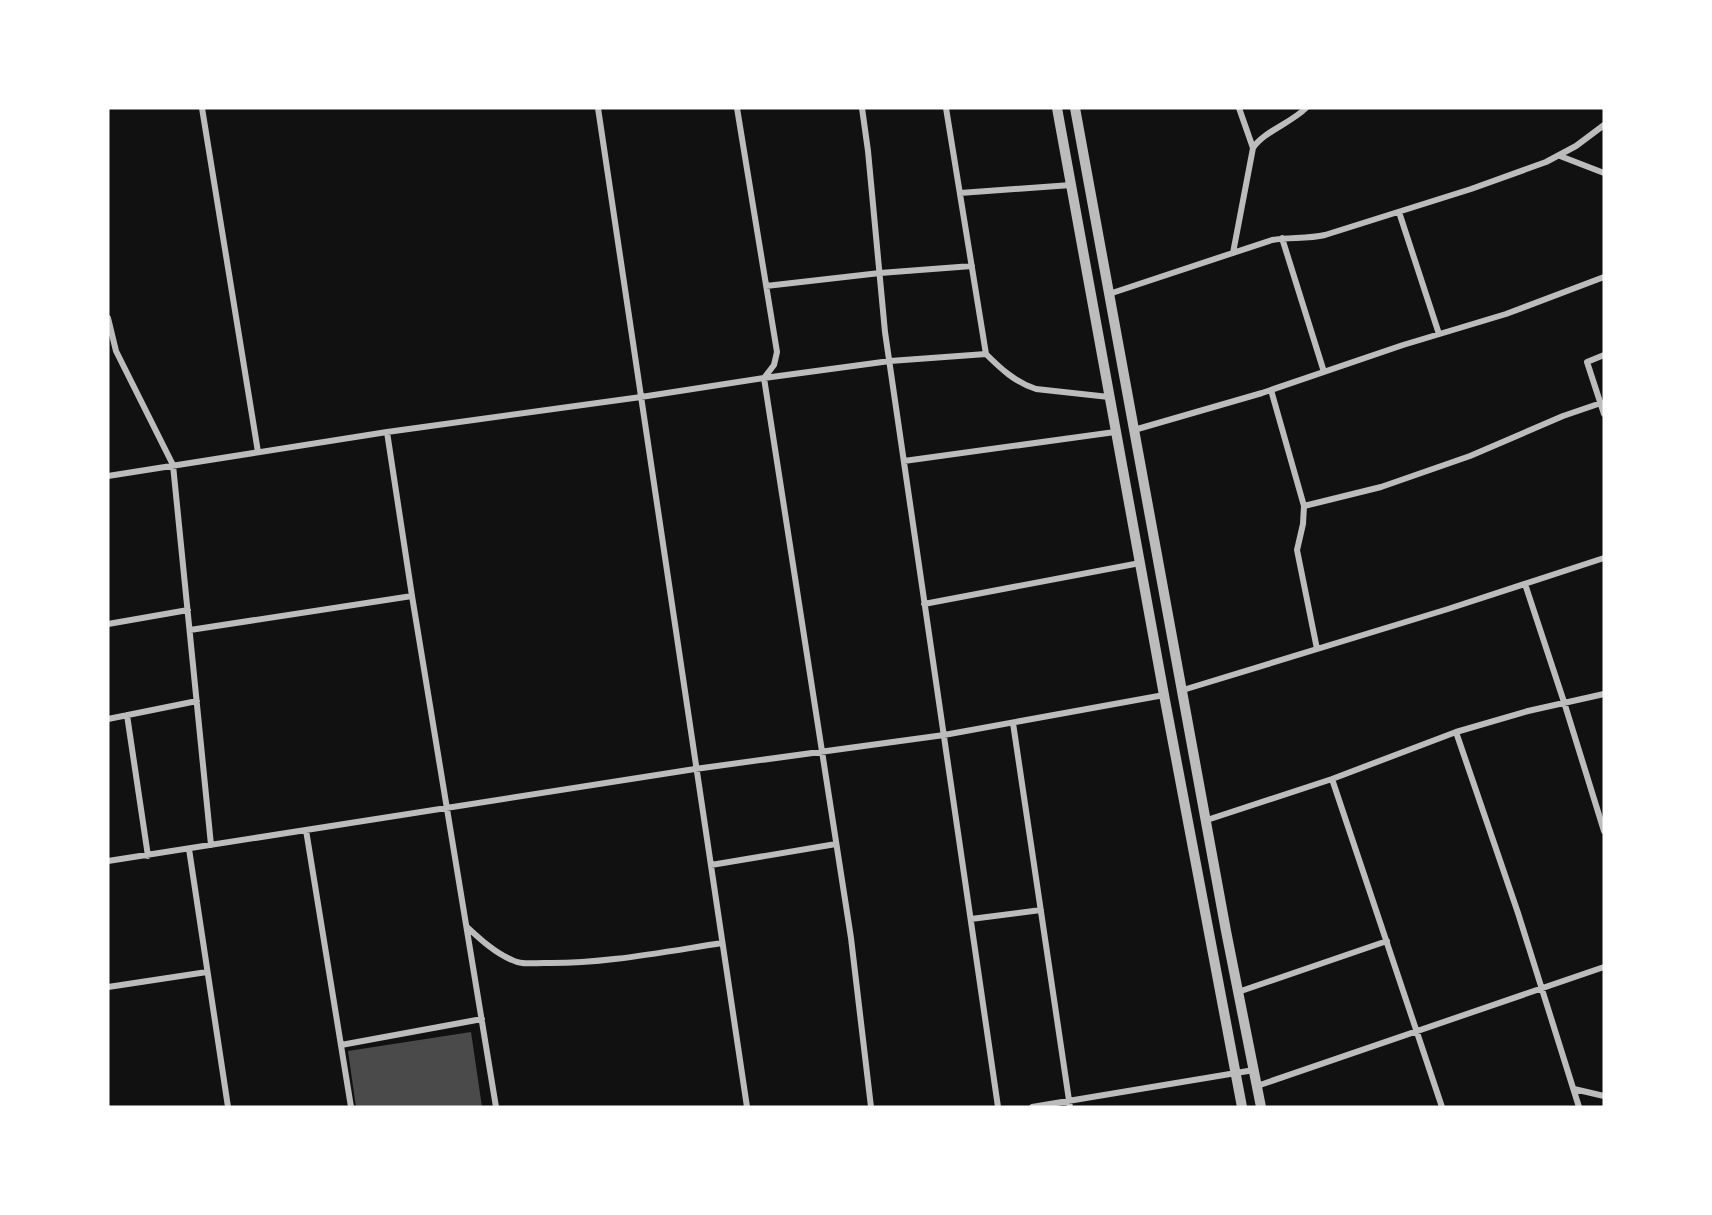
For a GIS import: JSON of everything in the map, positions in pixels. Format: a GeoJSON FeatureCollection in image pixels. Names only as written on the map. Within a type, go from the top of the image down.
{"type":"FeatureCollection","features":[{"type":"Feature","properties":{"kind":"street"},"geometry":{"type":"LineString","coordinates":[[202,108],[258,452]]}},
{"type":"Feature","properties":{"kind":"street"},"geometry":{"type":"LineString","coordinates":[[598,108],[747,1107]]}},
{"type":"Feature","properties":{"kind":"street"},"geometry":{"type":"LineString","coordinates":[[737,108],[777,352],[774,365],[764,378],[851,938],[871,1107]]}},
{"type":"Feature","properties":{"kind":"street"},"geometry":{"type":"LineString","coordinates":[[862,108],[890,361],[998,1107]]}},
{"type":"Feature","properties":{"kind":"street"},"geometry":{"type":"LineString","coordinates":[[946,108],[986,354],[1005,373],[1025,386],[1109,397]]}},
{"type":"Feature","properties":{"kind":"street"},"geometry":{"type":"LineString","coordinates":[[1057,108],[1115,432],[1242,1107]]}},
{"type":"Feature","properties":{"kind":"street"},"geometry":{"type":"LineString","coordinates":[[1075,108],[1261,1107]]}},
{"type":"Feature","properties":{"kind":"street"},"geometry":{"type":"LineString","coordinates":[[1239,108],[1253,148]]}},
{"type":"Feature","properties":{"kind":"street"},"geometry":{"type":"LineString","coordinates":[[1233,252],[1253,148],[1257,141],[1296,118],[1306,108]]}},
{"type":"Feature","properties":{"kind":"street"},"geometry":{"type":"LineString","coordinates":[[1109,294],[1233,252],[1282,238],[1307,239],[1325,235],[1482,185],[1560,156],[1604,125]]}},
{"type":"Feature","properties":{"kind":"street"},"geometry":{"type":"LineString","coordinates":[[1560,156],[1604,173]]}},
{"type":"Feature","properties":{"kind":"street"},"geometry":{"type":"LineString","coordinates":[[960,193],[1071,185]]}},
{"type":"Feature","properties":{"kind":"street"},"geometry":{"type":"LineString","coordinates":[[1399,212],[1438,334]]}},
{"type":"Feature","properties":{"kind":"street"},"geometry":{"type":"LineString","coordinates":[[1282,238],[1324,372]]}},
{"type":"Feature","properties":{"kind":"street"},"geometry":{"type":"LineString","coordinates":[[766,286],[880,273],[972,266]]}},
{"type":"Feature","properties":{"kind":"street"},"geometry":{"type":"LineString","coordinates":[[1134,430],[1271,390],[1438,334],[1506,314],[1604,277]]}},
{"type":"Feature","properties":{"kind":"street"},"geometry":{"type":"LineString","coordinates":[[108,318],[109,333],[116,351],[173,465],[211,845]]}},
{"type":"Feature","properties":{"kind":"street"},"geometry":{"type":"LineString","coordinates":[[108,476],[387,432],[764,378],[890,361],[986,354]]}},
{"type":"Feature","properties":{"kind":"street"},"geometry":{"type":"LineString","coordinates":[[1604,355],[1587,362],[1604,414]]}},
{"type":"Feature","properties":{"kind":"street"},"geometry":{"type":"LineString","coordinates":[[1271,390],[1304,506],[1298,550],[1317,649]]}},
{"type":"Feature","properties":{"kind":"street"},"geometry":{"type":"LineString","coordinates":[[1304,506],[1381,487],[1425,472],[1600,403]]}},
{"type":"Feature","properties":{"kind":"street"},"geometry":{"type":"LineString","coordinates":[[387,432],[496,1107]]}},
{"type":"Feature","properties":{"kind":"street"},"geometry":{"type":"LineString","coordinates":[[904,461],[1115,432]]}},
{"type":"Feature","properties":{"kind":"street"},"geometry":{"type":"LineString","coordinates":[[1183,690],[1604,558]]}},
{"type":"Feature","properties":{"kind":"street"},"geometry":{"type":"LineString","coordinates":[[924,604],[1140,563]]}},
{"type":"Feature","properties":{"kind":"street"},"geometry":{"type":"LineString","coordinates":[[1525,584],[1604,831]]}},
{"type":"Feature","properties":{"kind":"street"},"geometry":{"type":"LineString","coordinates":[[190,630],[412,596]]}},
{"type":"Feature","properties":{"kind":"street"},"geometry":{"type":"LineString","coordinates":[[108,624],[188,610]]}},
{"type":"Feature","properties":{"kind":"street"},"geometry":{"type":"LineString","coordinates":[[1207,820],[1332,779],[1456,732],[1564,702],[1604,694]]}},
{"type":"Feature","properties":{"kind":"street"},"geometry":{"type":"LineString","coordinates":[[108,861],[695,769],[944,735],[1164,695]]}},
{"type":"Feature","properties":{"kind":"street"},"geometry":{"type":"LineString","coordinates":[[108,719],[196,701]]}},
{"type":"Feature","properties":{"kind":"street"},"geometry":{"type":"LineString","coordinates":[[127,715],[148,856]]}},
{"type":"Feature","properties":{"kind":"street"},"geometry":{"type":"LineString","coordinates":[[1013,723],[1070,1104]]}},
{"type":"Feature","properties":{"kind":"street"},"geometry":{"type":"LineString","coordinates":[[1456,732],[1518,913],[1579,1107]]}},
{"type":"Feature","properties":{"kind":"street"},"geometry":{"type":"LineString","coordinates":[[1332,779],[1442,1107]]}},
{"type":"Feature","properties":{"kind":"street"},"geometry":{"type":"LineString","coordinates":[[306,830],[351,1107]]}},
{"type":"Feature","properties":{"kind":"street"},"geometry":{"type":"LineString","coordinates":[[711,864],[836,844]]}},
{"type":"Feature","properties":{"kind":"street"},"geometry":{"type":"LineString","coordinates":[[189,849],[228,1107]]}},
{"type":"Feature","properties":{"kind":"street"},"geometry":{"type":"LineString","coordinates":[[970,919],[1041,910]]}},
{"type":"Feature","properties":{"kind":"street"},"geometry":{"type":"LineString","coordinates":[[467,927],[503,955],[513,961],[523,963],[568,963],[722,943]]}},
{"type":"Feature","properties":{"kind":"street"},"geometry":{"type":"LineString","coordinates":[[1238,992],[1387,941]]}},
{"type":"Feature","properties":{"kind":"street"},"geometry":{"type":"LineString","coordinates":[[1257,1086],[1604,967]]}},
{"type":"Feature","properties":{"kind":"street"},"geometry":{"type":"LineString","coordinates":[[108,987],[207,972]]}},
{"type":"Feature","properties":{"kind":"street"},"geometry":{"type":"LineString","coordinates":[[341,1045],[482,1019]]}},
{"type":"Feature","properties":{"kind":"street"},"geometry":{"type":"LineString","coordinates":[[1032,1107],[1070,1104],[1254,1070]]}},
{"type":"Feature","properties":{"kind":"street"},"geometry":{"type":"LineString","coordinates":[[1574,1089],[1604,1096]]}},
{"type":"Feature","properties":{"kind":"building"},"geometry":{"type":"Polygon","coordinates":[[[471,1032],[482,1107],[356,1107],[348,1051],[471,1032]]]}}]}
